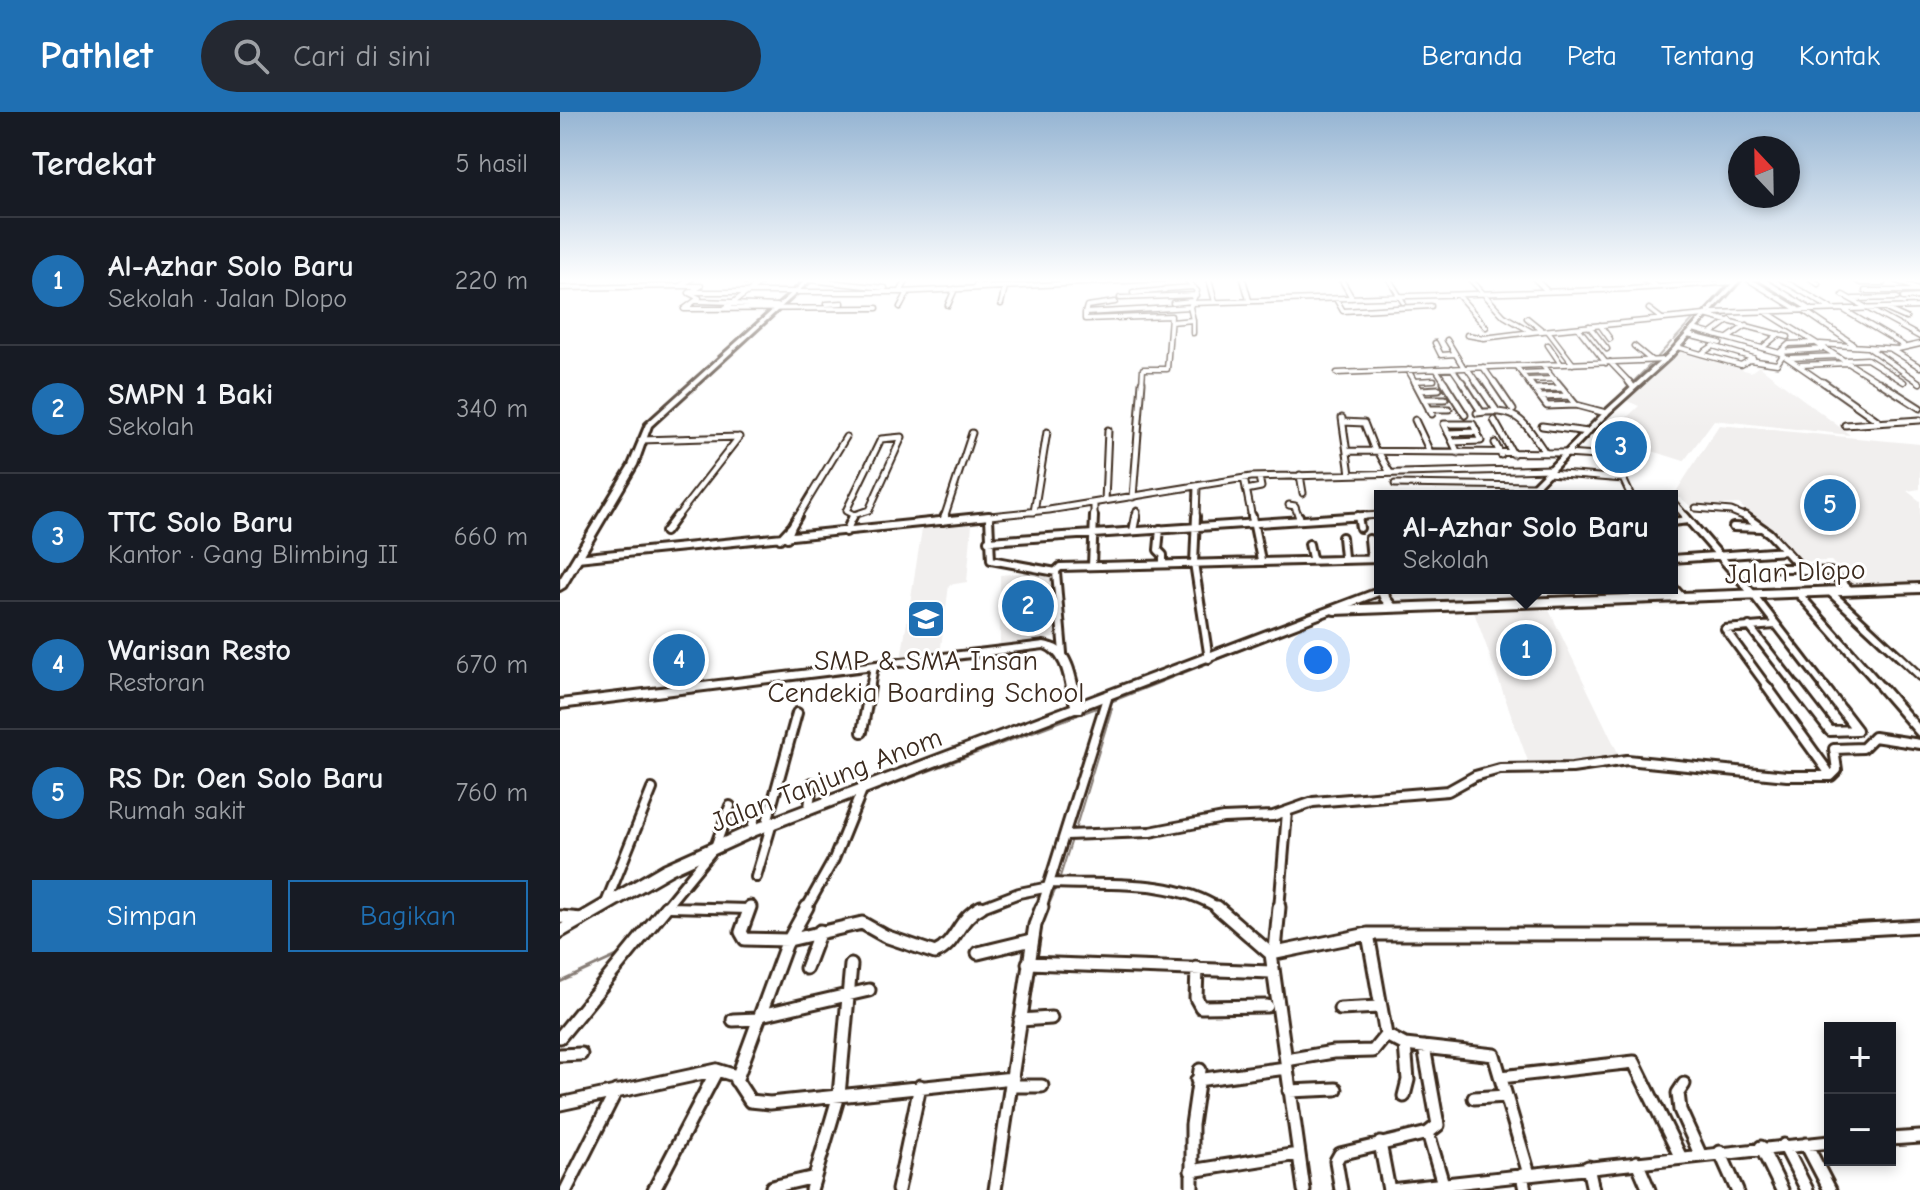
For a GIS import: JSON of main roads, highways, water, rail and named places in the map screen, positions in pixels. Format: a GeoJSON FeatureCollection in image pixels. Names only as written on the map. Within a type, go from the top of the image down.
{"type":"FeatureCollection","features":[{"type":"Feature","properties":{"kind":"main road"},"geometry":{"type":"LineString","coordinates":[[560,587],[631,468],[650,422],[750,329]]}},
{"type":"Feature","properties":{"kind":"main road"},"geometry":{"type":"LineString","coordinates":[[1530,490],[1606,413],[1665,360],[1692,329]]}},
{"type":"Feature","properties":{"kind":"main road","name":"Jalan Tanjung Anom"},"geometry":{"type":"LineString","coordinates":[[560,932],[606,903],[752,831],[809,808],[860,794],[1078,709],[1106,702],[1374,594]]}},
{"type":"Feature","properties":{"kind":"main road"},"geometry":{"type":"LineString","coordinates":[[1385,594],[1384,598],[1393,608]]}},
{"type":"Feature","properties":{"kind":"main road"},"geometry":{"type":"LineString","coordinates":[[560,704],[1044,645],[1056,647],[1063,653],[1069,690],[1078,709]]}},
{"type":"Feature","properties":{"kind":"waterway"},"geometry":{"type":"LineString","coordinates":[[1674,340],[1684,329]]}},
{"type":"Feature","properties":{"kind":"waterway"},"geometry":{"type":"LineString","coordinates":[[1656,359],[1671,342]]}},
{"type":"Feature","properties":{"kind":"waterway"},"geometry":{"type":"LineString","coordinates":[[1633,382],[1653,362]]}},
{"type":"Feature","properties":{"kind":"waterway"},"geometry":{"type":"LineString","coordinates":[[1617,398],[1629,386]]}},
{"type":"Feature","properties":{"kind":"waterway"},"geometry":{"type":"LineString","coordinates":[[1605,410],[1615,400]]}},
{"type":"Feature","properties":{"kind":"waterway"},"geometry":{"type":"LineString","coordinates":[[1587,429],[1602,413]]}},
{"type":"Feature","properties":{"kind":"waterway"},"geometry":{"type":"LineString","coordinates":[[1564,451],[1582,433]]}},
{"type":"Feature","properties":{"kind":"waterway"},"geometry":{"type":"LineString","coordinates":[[1548,467],[1561,455]]}},
{"type":"Feature","properties":{"kind":"waterway"},"geometry":{"type":"LineString","coordinates":[[1532,484],[1544,471]]}},
{"type":"Feature","properties":{"kind":"waterway"},"geometry":{"type":"LineString","coordinates":[[1880,594],[1891,593]]}},
{"type":"Feature","properties":{"kind":"waterway"},"geometry":{"type":"LineString","coordinates":[[1552,606],[1610,604]]}},
{"type":"Feature","properties":{"kind":"waterway"},"geometry":{"type":"LineString","coordinates":[[1108,703],[1332,614]]}},
{"type":"Feature","properties":{"kind":"waterway"},"geometry":{"type":"LineString","coordinates":[[865,795],[1102,706]]}},
{"type":"Feature","properties":{"kind":"waterway"},"geometry":{"type":"LineString","coordinates":[[1075,830],[1112,708]]}},
{"type":"Feature","properties":{"kind":"waterway"},"geometry":{"type":"LineString","coordinates":[[841,803],[855,798]]}},
{"type":"Feature","properties":{"kind":"waterway"},"geometry":{"type":"LineString","coordinates":[[1059,880],[1073,836]]}},
{"type":"Feature","properties":{"kind":"waterway"},"geometry":{"type":"LineString","coordinates":[[726,849],[735,845]]}},
{"type":"Feature","properties":{"kind":"waterway"},"geometry":{"type":"LineString","coordinates":[[1047,909],[1057,886]]}},
{"type":"Feature","properties":{"kind":"waterway"},"geometry":{"type":"LineString","coordinates":[[1044,917],[1048,907]]}},
{"type":"Feature","properties":{"kind":"waterway"},"geometry":{"type":"LineString","coordinates":[[1036,960],[1042,923]]}},
{"type":"Feature","properties":{"kind":"waterway"},"geometry":{"type":"LineString","coordinates":[[560,982],[621,954]]}},
{"type":"Feature","properties":{"kind":"waterway"},"geometry":{"type":"LineString","coordinates":[[1023,1039],[1026,1025]]}},
{"type":"Feature","properties":{"kind":"waterway"},"geometry":{"type":"LineString","coordinates":[[1018,1082],[1021,1057]]}},
{"type":"Feature","properties":{"kind":"waterway"},"geometry":{"type":"LineString","coordinates":[[1009,1137],[1017,1093]]}},
{"type":"Feature","properties":{"kind":"place","name":"TTC Solo Baru"},"geometry":{"type":"Point","coordinates":[1621,447]}},
{"type":"Feature","properties":{"kind":"place","name":"RS Dr. Oen Solo Baru"},"geometry":{"type":"Point","coordinates":[1830,505]}},
{"type":"Feature","properties":{"kind":"place","name":"SMPN 1 Baki"},"geometry":{"type":"Point","coordinates":[1028,606]}},
{"type":"Feature","properties":{"kind":"place","name":"SMP & SMA Insan Cendekia Boarding School"},"geometry":{"type":"Point","coordinates":[926,619]}},
{"type":"Feature","properties":{"kind":"place","name":"Al-Azhar Solo Baru"},"geometry":{"type":"Point","coordinates":[1526,650]}},
{"type":"Feature","properties":{"kind":"place","name":"Warisan Resto"},"geometry":{"type":"Point","coordinates":[679,660]}}]}
